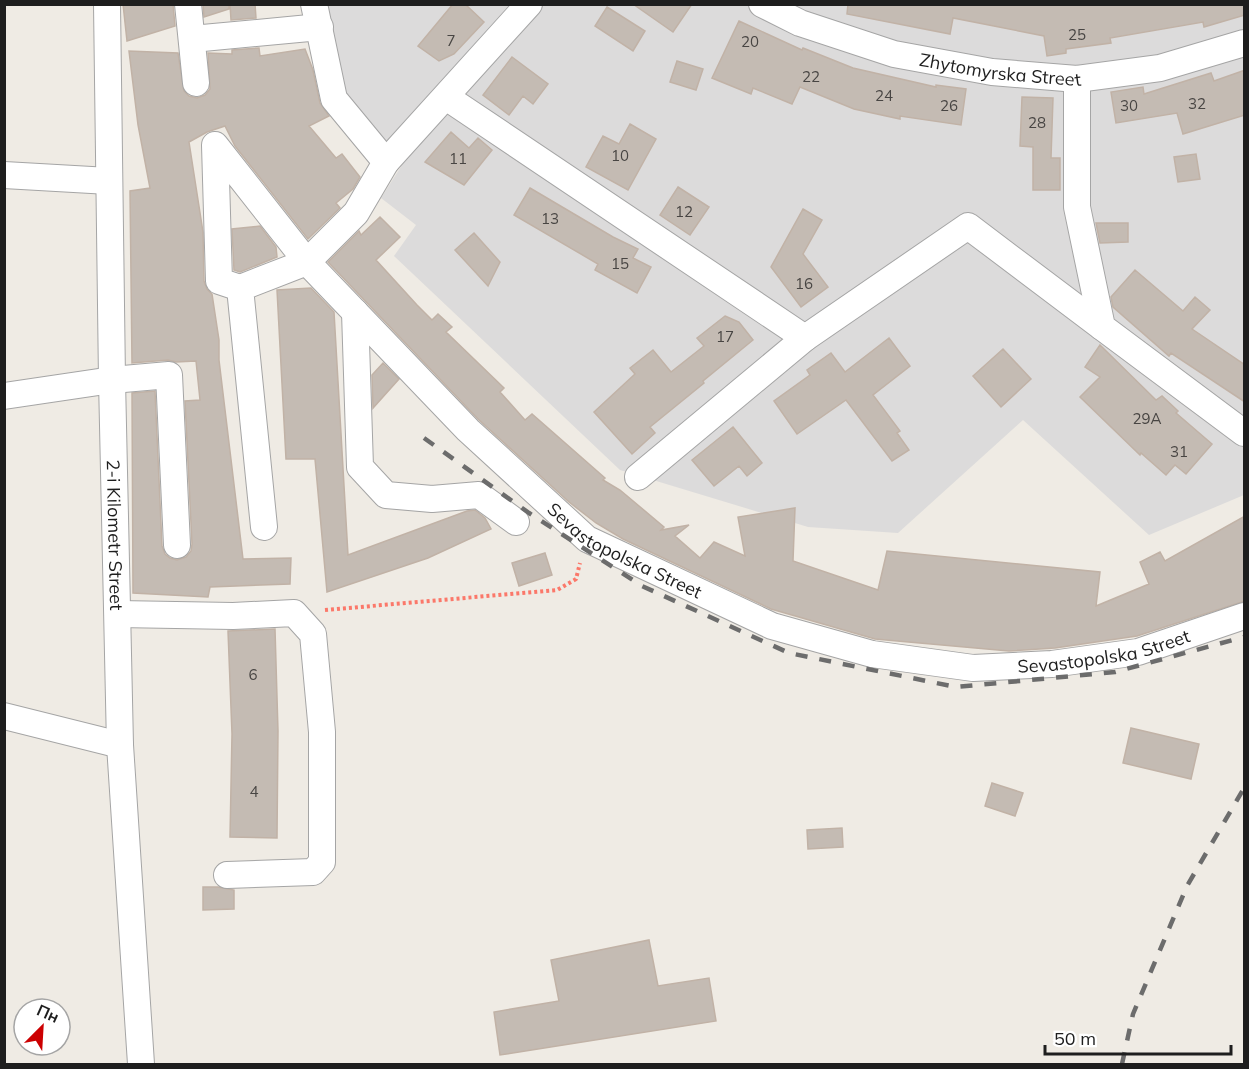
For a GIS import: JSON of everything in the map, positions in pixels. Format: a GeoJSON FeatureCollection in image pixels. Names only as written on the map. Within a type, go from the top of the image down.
{"type":"FeatureCollection","features":[{"type":"Feature","properties":{"kind":"street","name":"2-i Kilometr Street"},"geometry":{"type":"LineString","coordinates":[[107,4],[120,745],[141,1065]]}},
{"type":"Feature","properties":{"kind":"street"},"geometry":{"type":"LineString","coordinates":[[188,4],[196,83]]}},
{"type":"Feature","properties":{"kind":"street"},"geometry":{"type":"LineString","coordinates":[[264,527],[240,288],[307,262],[356,213],[386,162],[529,4]]}},
{"type":"Feature","properties":{"kind":"street","name":"Zhytomyrska Street"},"geometry":{"type":"LineString","coordinates":[[762,4],[800,23],[894,54],[992,72],[1077,80],[1160,68],[1245,43]]}},
{"type":"Feature","properties":{"kind":"street"},"geometry":{"type":"LineString","coordinates":[[192,39],[317,16],[334,99],[386,162]]}},
{"type":"Feature","properties":{"kind":"street"},"geometry":{"type":"LineString","coordinates":[[1077,80],[1077,207],[1102,327]]}},
{"type":"Feature","properties":{"kind":"street"},"geometry":{"type":"LineString","coordinates":[[446,97],[805,338]]}},
{"type":"Feature","properties":{"kind":"street","name":"Sevastopolska Street"},"geometry":{"type":"LineString","coordinates":[[240,288],[219,281],[215,145],[307,262],[468,430],[587,539],[772,626],[872,654],[973,668],[1052,664],[1138,652],[1245,616]]}},
{"type":"Feature","properties":{"kind":"street"},"geometry":{"type":"LineString","coordinates":[[4,176],[109,181]]}},
{"type":"Feature","properties":{"kind":"street"},"geometry":{"type":"LineString","coordinates":[[638,477],[805,338],[968,226],[1245,433]]}},
{"type":"Feature","properties":{"kind":"street"},"geometry":{"type":"LineString","coordinates":[[355,312],[360,467],[386,495],[432,499],[479,495],[516,522]]}},
{"type":"Feature","properties":{"kind":"street"},"geometry":{"type":"LineString","coordinates":[[4,396],[112,380],[169,375],[177,545]]}},
{"type":"Feature","properties":{"kind":"street"},"geometry":{"type":"LineString","coordinates":[[118,614],[233,616],[294,613],[313,634],[321,732],[322,862],[313,873],[227,875]]}},
{"type":"Feature","properties":{"kind":"street"},"geometry":{"type":"LineString","coordinates":[[4,716],[120,745]]}},
{"type":"Feature","properties":{"kind":"street"},"geometry":{"type":"LineString","coordinates":[[124,1065],[138,1029]]}},
{"type":"Feature","properties":{"kind":"path"},"geometry":{"type":"LineString","coordinates":[[294,613],[557,590],[576,579],[587,539]]}},
{"type":"Feature","properties":{"kind":"shaded area"},"geometry":{"type":"Polygon","coordinates":[[[318,5],[1244,5],[1244,495],[1149,535],[1023,420],[898,533],[808,527],[620,470],[394,256],[416,225],[381,198],[404,162],[344,97],[318,5]]]}},
{"type":"Feature","properties":{"kind":"building"},"geometry":{"type":"Polygon","coordinates":[[[123,4],[173,4],[175,26],[127,41],[123,4]]]}},
{"type":"Feature","properties":{"kind":"building"},"geometry":{"type":"Polygon","coordinates":[[[203,4],[229,4],[229,9],[204,17],[203,4]]]}},
{"type":"Feature","properties":{"kind":"building"},"geometry":{"type":"Polygon","coordinates":[[[230,4],[255,4],[256,18],[231,20],[230,4]]]}},
{"type":"Feature","properties":{"kind":"building"},"geometry":{"type":"Polygon","coordinates":[[[453,4],[465,4],[484,22],[454,54],[439,61],[418,46],[453,4]]]}},
{"type":"Feature","properties":{"kind":"building"},"geometry":{"type":"Polygon","coordinates":[[[633,4],[692,4],[673,32],[633,4]]]}},
{"type":"Feature","properties":{"kind":"building"},"geometry":{"type":"Polygon","coordinates":[[[848,4],[1245,4],[1245,15],[1204,27],[1203,22],[1110,38],[1111,43],[1066,49],[1066,53],[1047,56],[1044,36],[953,18],[950,34],[847,14],[848,4]]]}},
{"type":"Feature","properties":{"kind":"building"},"geometry":{"type":"Polygon","coordinates":[[[607,7],[645,31],[633,51],[595,26],[607,7]]]}},
{"type":"Feature","properties":{"kind":"building"},"geometry":{"type":"Polygon","coordinates":[[[739,21],[802,50],[803,48],[853,68],[936,87],[936,85],[966,89],[961,125],[900,116],[900,119],[854,109],[800,87],[792,104],[753,88],[751,94],[712,78],[739,21]]]}},
{"type":"Feature","properties":{"kind":"building"},"geometry":{"type":"Polygon","coordinates":[[[259,48],[260,56],[305,49],[313,70],[320,103],[329,116],[309,126],[336,158],[342,154],[360,177],[353,189],[336,203],[340,208],[308,239],[235,146],[225,126],[207,132],[189,142],[203,232],[204,281],[212,294],[219,340],[219,360],[243,559],[291,558],[290,584],[210,587],[208,597],[133,593],[132,393],[155,391],[162,546],[165,554],[177,560],[186,557],[191,551],[192,544],[185,401],[200,400],[196,361],[168,360],[132,363],[130,191],[150,188],[138,125],[129,51],[178,53],[184,91],[189,96],[197,98],[205,95],[210,89],[208,53],[232,54],[232,50],[259,48]]]}},
{"type":"Feature","properties":{"kind":"building"},"geometry":{"type":"Polygon","coordinates":[[[512,57],[548,84],[533,104],[523,96],[509,115],[483,95],[512,57]]]}},
{"type":"Feature","properties":{"kind":"building"},"geometry":{"type":"Polygon","coordinates":[[[677,61],[703,69],[696,90],[670,82],[677,61]]]}},
{"type":"Feature","properties":{"kind":"building"},"geometry":{"type":"Polygon","coordinates":[[[1245,70],[1245,115],[1183,134],[1177,113],[1116,123],[1111,92],[1143,87],[1144,94],[1211,73],[1214,81],[1245,70]]]}},
{"type":"Feature","properties":{"kind":"building"},"geometry":{"type":"Polygon","coordinates":[[[1022,97],[1053,98],[1051,158],[1060,158],[1060,190],[1033,190],[1033,147],[1020,146],[1022,97]]]}},
{"type":"Feature","properties":{"kind":"building"},"geometry":{"type":"Polygon","coordinates":[[[630,124],[656,139],[628,190],[586,167],[603,136],[619,144],[630,124]]]}},
{"type":"Feature","properties":{"kind":"building"},"geometry":{"type":"Polygon","coordinates":[[[451,132],[469,148],[478,138],[492,150],[464,185],[425,162],[451,132]]]}},
{"type":"Feature","properties":{"kind":"building"},"geometry":{"type":"Polygon","coordinates":[[[1196,154],[1200,179],[1178,182],[1174,157],[1196,154]]]}},
{"type":"Feature","properties":{"kind":"building"},"geometry":{"type":"Polygon","coordinates":[[[678,187],[709,207],[690,235],[660,215],[678,187]]]}},
{"type":"Feature","properties":{"kind":"building"},"geometry":{"type":"Polygon","coordinates":[[[530,188],[613,237],[638,249],[633,258],[651,267],[637,293],[595,270],[598,264],[514,215],[530,188]]]}},
{"type":"Feature","properties":{"kind":"building"},"geometry":{"type":"Polygon","coordinates":[[[803,209],[822,220],[803,254],[828,287],[801,307],[771,267],[803,209]]]}},
{"type":"Feature","properties":{"kind":"building"},"geometry":{"type":"Polygon","coordinates":[[[380,217],[400,237],[376,260],[417,305],[432,320],[438,314],[452,327],[446,332],[504,388],[500,392],[525,420],[532,414],[605,478],[603,480],[620,490],[664,527],[661,530],[689,525],[675,536],[700,558],[714,542],[745,556],[738,517],[795,508],[793,561],[878,590],[887,551],[1100,572],[1096,606],[1149,584],[1140,562],[1160,552],[1165,561],[1245,516],[1245,601],[1137,636],[1055,648],[1009,651],[875,639],[771,609],[623,539],[596,523],[569,502],[478,419],[328,262],[359,231],[361,235],[380,217]]]}},
{"type":"Feature","properties":{"kind":"building"},"geometry":{"type":"Polygon","coordinates":[[[1096,223],[1128,223],[1128,242],[1100,243],[1096,223]]]}},
{"type":"Feature","properties":{"kind":"building"},"geometry":{"type":"Polygon","coordinates":[[[260,226],[276,247],[277,257],[240,272],[234,270],[232,229],[260,226]]]}},
{"type":"Feature","properties":{"kind":"building"},"geometry":{"type":"Polygon","coordinates":[[[474,233],[500,262],[488,286],[455,250],[474,233]]]}},
{"type":"Feature","properties":{"kind":"building"},"geometry":{"type":"Polygon","coordinates":[[[1135,270],[1183,311],[1195,297],[1210,310],[1192,329],[1245,365],[1245,402],[1171,353],[1169,356],[1113,307],[1111,297],[1135,270]]]}},
{"type":"Feature","properties":{"kind":"building"},"geometry":{"type":"Polygon","coordinates":[[[311,288],[334,312],[348,555],[467,511],[475,510],[485,518],[491,529],[428,558],[327,592],[315,459],[286,459],[277,290],[311,288]]]}},
{"type":"Feature","properties":{"kind":"building"},"geometry":{"type":"Polygon","coordinates":[[[725,316],[739,322],[753,340],[650,427],[655,433],[632,454],[594,412],[635,374],[630,368],[653,350],[671,372],[704,346],[697,338],[725,316]]]}},
{"type":"Feature","properties":{"kind":"building"},"geometry":{"type":"Polygon","coordinates":[[[889,338],[910,366],[873,395],[900,431],[897,433],[909,450],[892,461],[846,400],[797,434],[774,401],[810,375],[807,370],[831,353],[845,372],[889,338]]]}},
{"type":"Feature","properties":{"kind":"building"},"geometry":{"type":"Polygon","coordinates":[[[1100,345],[1156,400],[1162,396],[1178,411],[1176,413],[1212,444],[1186,474],[1175,465],[1166,475],[1141,453],[1140,455],[1080,397],[1100,377],[1085,367],[1100,345]]]}},
{"type":"Feature","properties":{"kind":"building"},"geometry":{"type":"Polygon","coordinates":[[[1003,349],[1031,379],[1001,407],[973,376],[1003,349]]]}},
{"type":"Feature","properties":{"kind":"building"},"geometry":{"type":"Polygon","coordinates":[[[383,363],[399,379],[373,408],[372,375],[383,363]]]}},
{"type":"Feature","properties":{"kind":"building"},"geometry":{"type":"Polygon","coordinates":[[[733,427],[762,463],[747,476],[739,466],[714,486],[692,460],[733,427]]]}},
{"type":"Feature","properties":{"kind":"building"},"geometry":{"type":"Polygon","coordinates":[[[545,553],[552,575],[519,586],[512,563],[545,553]]]}},
{"type":"Feature","properties":{"kind":"building"},"geometry":{"type":"Polygon","coordinates":[[[275,629],[278,731],[277,838],[230,837],[232,734],[228,631],[275,629]]]}},
{"type":"Feature","properties":{"kind":"building"},"geometry":{"type":"Polygon","coordinates":[[[1131,728],[1199,744],[1191,779],[1123,763],[1131,728]]]}},
{"type":"Feature","properties":{"kind":"building"},"geometry":{"type":"Polygon","coordinates":[[[992,783],[1023,793],[1015,816],[985,806],[992,783]]]}},
{"type":"Feature","properties":{"kind":"building"},"geometry":{"type":"Polygon","coordinates":[[[842,828],[843,847],[808,849],[807,830],[842,828]]]}},
{"type":"Feature","properties":{"kind":"building"},"geometry":{"type":"Polygon","coordinates":[[[203,887],[234,890],[234,909],[203,910],[203,887]]]}},
{"type":"Feature","properties":{"kind":"building"},"geometry":{"type":"Polygon","coordinates":[[[649,940],[658,986],[709,978],[716,1021],[500,1055],[494,1012],[559,1001],[551,960],[649,940]]]}},
{"type":"Feature","properties":{"kind":"railway"},"geometry":{"type":"LineString","coordinates":[[424,438],[529,513],[642,586],[789,653],[956,687],[1115,672],[1244,637]]}},
{"type":"Feature","properties":{"kind":"railway"},"geometry":{"type":"LineString","coordinates":[[1122,1064],[1133,1014],[1187,886],[1244,788]]}}]}
